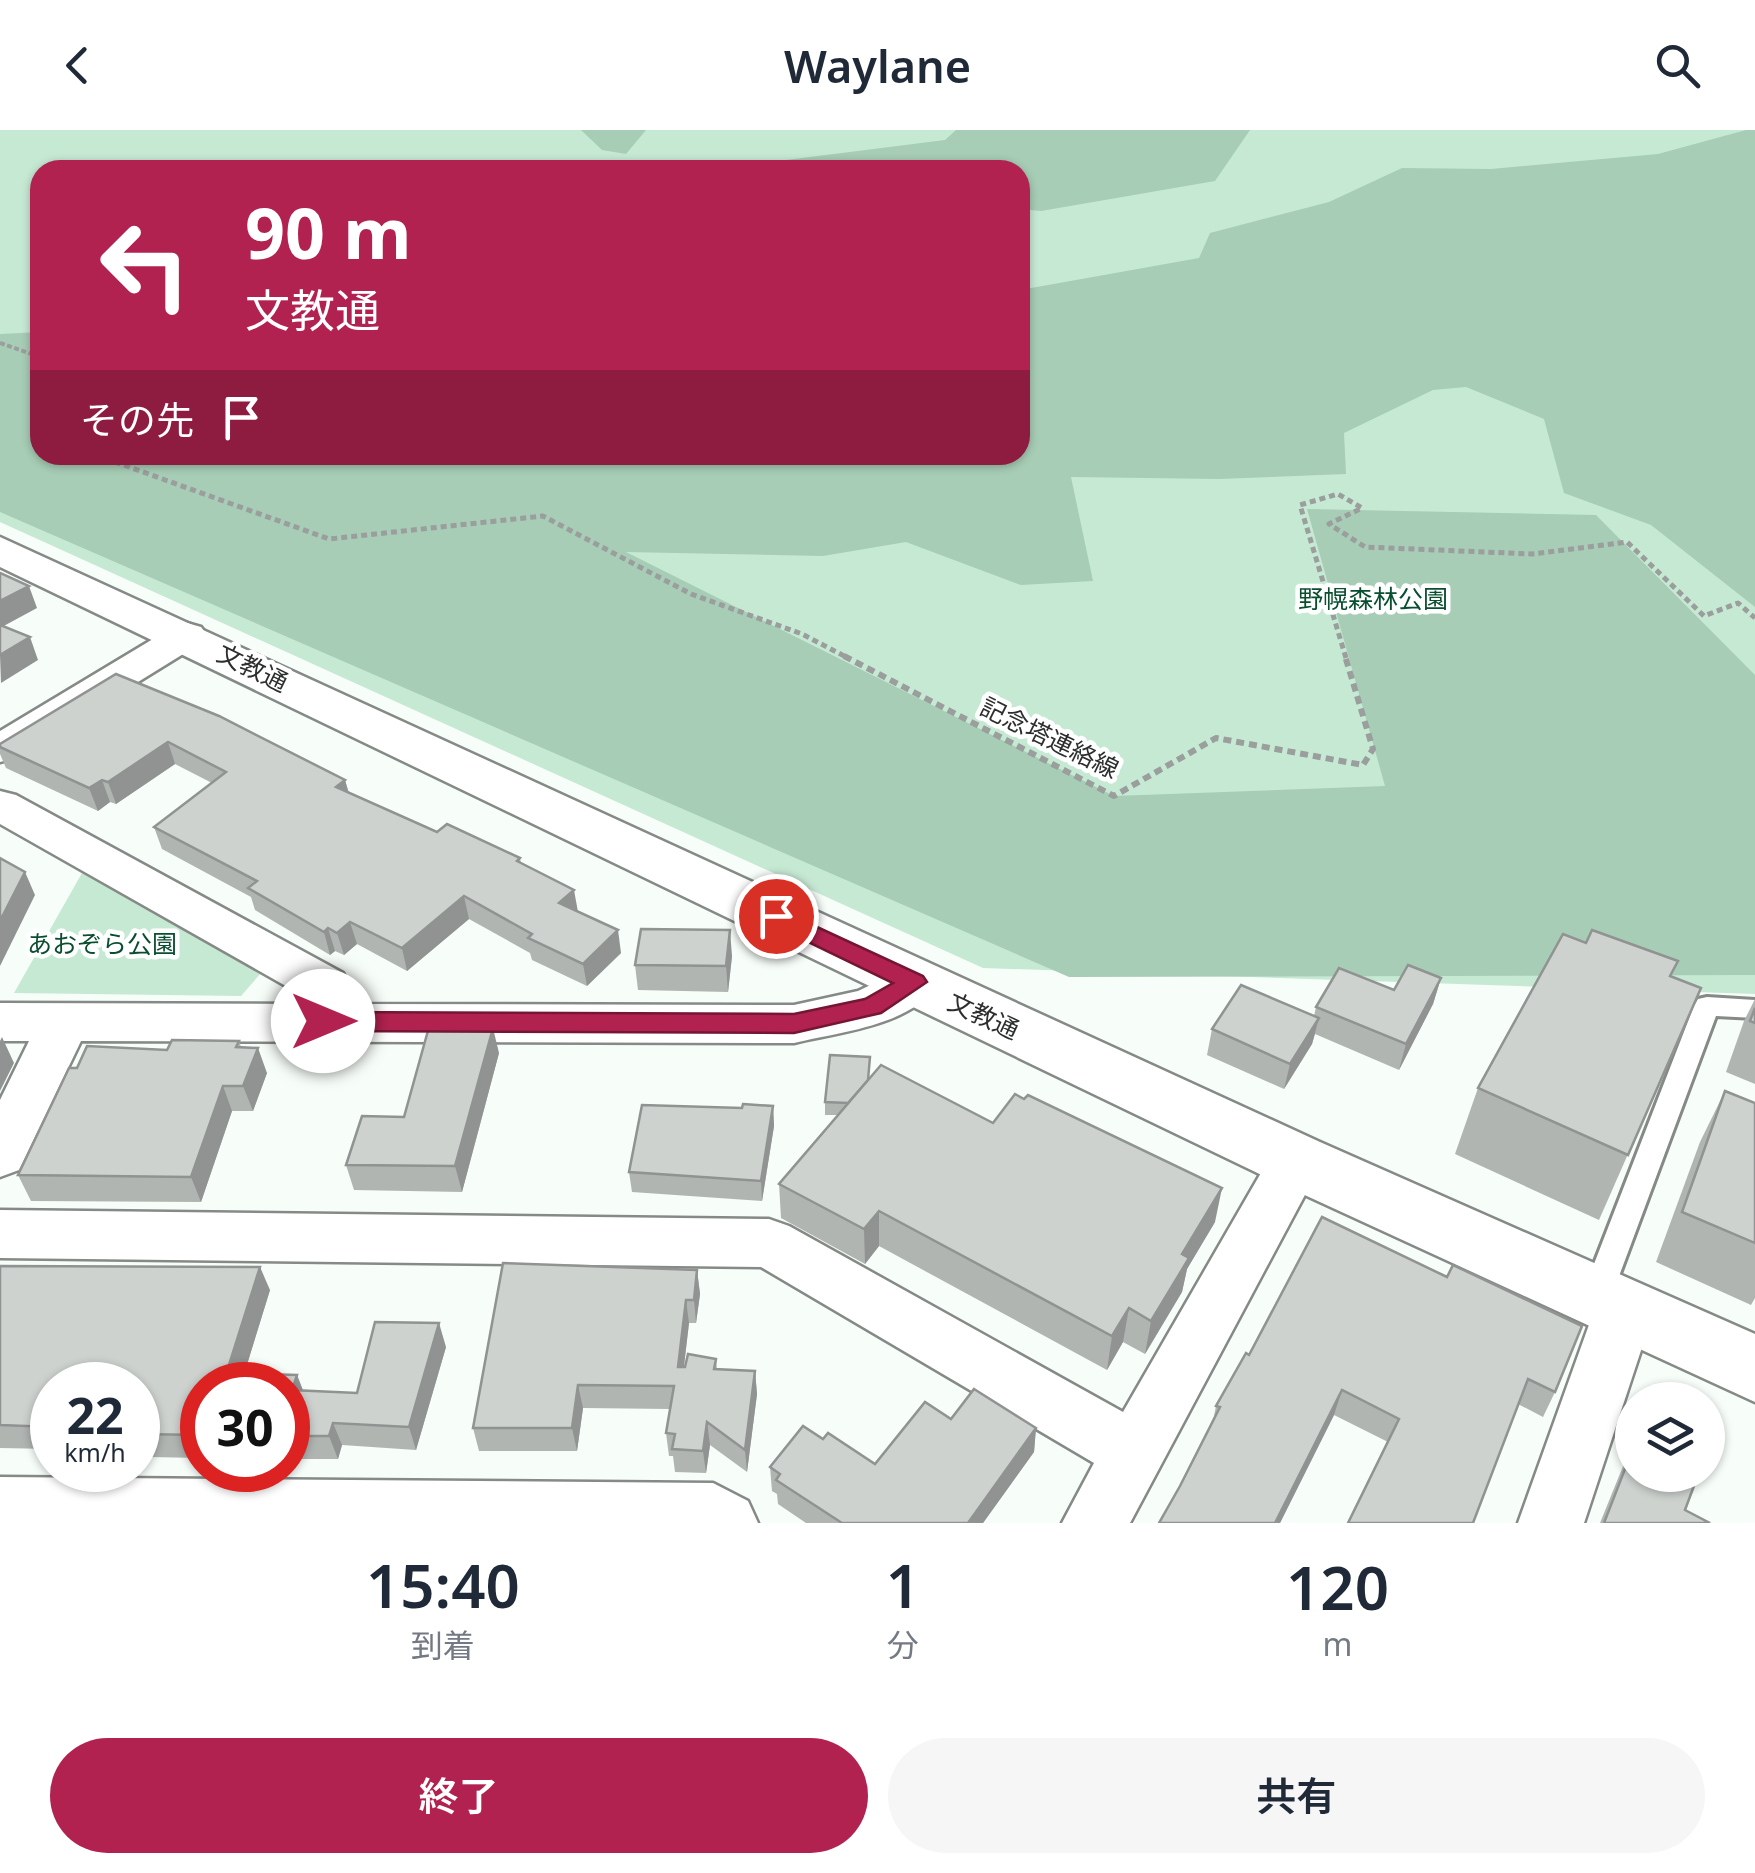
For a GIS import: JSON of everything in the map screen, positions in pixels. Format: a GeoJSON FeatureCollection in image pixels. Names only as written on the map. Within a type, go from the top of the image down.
{"type":"FeatureCollection","features":[{"type":"Feature","properties":{"kind":"street","name":"文教通"},"geometry":{"type":"LineString","coordinates":[[0,550],[1296,1161],[1755,1369]]}},
{"type":"Feature","properties":{"kind":"street"},"geometry":{"type":"LineString","coordinates":[[0,749],[186,635]]}},
{"type":"Feature","properties":{"kind":"street"},"geometry":{"type":"LineString","coordinates":[[0,805],[325,986],[323,1021]]}},
{"type":"Feature","properties":{"kind":"street"},"geometry":{"type":"LineString","coordinates":[[0,1022],[794,1024],[872,1006],[914,982]]}},
{"type":"Feature","properties":{"kind":"street"},"geometry":{"type":"LineString","coordinates":[[0,1155],[64,1022]]}},
{"type":"Feature","properties":{"kind":"street"},"geometry":{"type":"LineString","coordinates":[[1095,1523],[1137,1454],[1296,1161]]}},
{"type":"Feature","properties":{"kind":"street"},"geometry":{"type":"LineString","coordinates":[[0,1234],[769,1243],[1137,1454]]}},
{"type":"Feature","properties":{"kind":"street"},"geometry":{"type":"LineString","coordinates":[[1552,1523],[1611,1302]]}},
{"type":"Feature","properties":{"kind":"street"},"geometry":{"type":"LineString","coordinates":[[0,1508],[712,1514],[725,1523]]}},
{"type":"Feature","properties":{"kind":"lane"},"geometry":{"type":"LineString","coordinates":[[1611,1302],[1707,1006],[1755,1009]]}},
{"type":"Feature","properties":{"kind":"path"},"geometry":{"type":"LineString","coordinates":[[0,343],[30,354]]}},
{"type":"Feature","properties":{"kind":"path","name":"記念塔連絡線"},"geometry":{"type":"LineString","coordinates":[[124,465],[329,539],[543,516],[691,594],[802,634],[1114,796],[1216,738],[1364,765],[1373,749],[1300,505],[1338,494],[1362,508],[1329,524],[1365,546],[1532,554],[1627,542],[1704,616],[1738,603],[1755,618]]}},
{"type":"Feature","properties":{"kind":"green space","name":"野幌森林公園"},"geometry":{"type":"Polygon","coordinates":[[[0,130],[1755,130],[1755,994],[983,968],[0,522],[0,130]]]}},
{"type":"Feature","properties":{"kind":"green space"},"geometry":{"type":"Polygon","coordinates":[[[581,130],[646,130],[626,154],[602,150],[581,130]]]}},
{"type":"Feature","properties":{"kind":"green space"},"geometry":{"type":"Polygon","coordinates":[[[956,130],[1250,130],[1215,181],[1041,211],[1030,210],[1030,160],[786,160],[945,140],[956,130]]]}},
{"type":"Feature","properties":{"kind":"green space","name":"野幌森林公園"},"geometry":{"type":"Polygon","coordinates":[[[1755,130],[1755,607],[1651,525],[1564,493],[1544,419],[1466,387],[1433,390],[1344,433],[1346,474],[1219,479],[1071,477],[1093,581],[1021,585],[906,542],[823,556],[626,552],[1114,796],[1385,786],[1307,509],[1596,515],[1755,675],[1755,975],[1069,977],[0,512],[0,334],[30,332],[30,465],[1030,465],[1030,288],[1199,258],[1210,233],[1329,202],[1402,168],[1491,169],[1658,154],[1755,130]]]}},
{"type":"Feature","properties":{"kind":"green space","name":"あおぞら公園"},"geometry":{"type":"Polygon","coordinates":[[[82,873],[261,973],[241,996],[14,993],[82,873]]]}},
{"type":"Feature","properties":{"kind":"building"},"geometry":{"type":"Polygon","coordinates":[[[0,573],[29,586],[0,601],[0,573]]]}},
{"type":"Feature","properties":{"kind":"building"},"geometry":{"type":"Polygon","coordinates":[[[0,625],[30,637],[0,655],[0,625]]]}},
{"type":"Feature","properties":{"kind":"building"},"geometry":{"type":"Polygon","coordinates":[[[116,674],[219,716],[345,780],[336,787],[437,832],[447,824],[520,858],[517,861],[574,890],[559,903],[618,930],[583,964],[528,938],[532,934],[464,896],[402,948],[350,922],[337,933],[328,928],[324,932],[248,888],[257,881],[154,827],[226,772],[168,742],[108,782],[102,780],[89,788],[0,747],[116,674]]]}},
{"type":"Feature","properties":{"kind":"building"},"geometry":{"type":"Polygon","coordinates":[[[0,858],[25,872],[0,921],[0,858]]]}},
{"type":"Feature","properties":{"kind":"building"},"geometry":{"type":"Polygon","coordinates":[[[641,929],[730,930],[726,966],[635,965],[641,929]]]}},
{"type":"Feature","properties":{"kind":"building"},"geometry":{"type":"Polygon","coordinates":[[[1592,930],[1678,961],[1670,976],[1701,988],[1628,1155],[1478,1088],[1563,934],[1586,943],[1592,930]]]}},
{"type":"Feature","properties":{"kind":"building"},"geometry":{"type":"Polygon","coordinates":[[[1408,965],[1441,978],[1406,1044],[1316,1007],[1339,968],[1394,990],[1408,965]]]}},
{"type":"Feature","properties":{"kind":"building"},"geometry":{"type":"Polygon","coordinates":[[[1241,985],[1319,1018],[1290,1064],[1212,1029],[1241,985]]]}},
{"type":"Feature","properties":{"kind":"building"},"geometry":{"type":"Polygon","coordinates":[[[429,1027],[493,1028],[455,1166],[346,1165],[362,1116],[404,1117],[429,1027]]]}},
{"type":"Feature","properties":{"kind":"building"},"geometry":{"type":"Polygon","coordinates":[[[172,1040],[239,1041],[236,1047],[258,1048],[243,1086],[223,1086],[191,1177],[18,1175],[69,1068],[77,1068],[87,1046],[167,1050],[172,1040]]]}},
{"type":"Feature","properties":{"kind":"building"},"geometry":{"type":"Polygon","coordinates":[[[830,1055],[870,1057],[868,1080],[848,1103],[825,1102],[830,1055]]]}},
{"type":"Feature","properties":{"kind":"building"},"geometry":{"type":"Polygon","coordinates":[[[881,1065],[993,1123],[1015,1094],[1024,1099],[1028,1095],[1222,1188],[1182,1254],[1189,1258],[1151,1321],[1129,1308],[1112,1336],[879,1211],[864,1229],[779,1184],[881,1065]]]}},
{"type":"Feature","properties":{"kind":"building"},"geometry":{"type":"Polygon","coordinates":[[[1725,1091],[1755,1103],[1755,1243],[1682,1212],[1725,1091]]]}},
{"type":"Feature","properties":{"kind":"building"},"geometry":{"type":"Polygon","coordinates":[[[743,1104],[773,1106],[761,1181],[629,1172],[642,1105],[742,1108],[743,1104]]]}},
{"type":"Feature","properties":{"kind":"building"},"geometry":{"type":"Polygon","coordinates":[[[1322,1217],[1447,1277],[1453,1265],[1582,1326],[1555,1392],[1528,1379],[1473,1523],[1348,1523],[1399,1419],[1342,1390],[1275,1523],[1159,1523],[1220,1407],[1216,1406],[1246,1353],[1249,1355],[1322,1217]]]}},
{"type":"Feature","properties":{"kind":"building"},"geometry":{"type":"Polygon","coordinates":[[[503,1263],[697,1270],[694,1300],[686,1300],[678,1367],[685,1367],[688,1354],[716,1359],[714,1369],[755,1371],[745,1450],[707,1422],[703,1451],[672,1449],[675,1434],[666,1433],[674,1386],[578,1385],[572,1428],[473,1428],[503,1263]]]}},
{"type":"Feature","properties":{"kind":"building"},"geometry":{"type":"Polygon","coordinates":[[[0,1266],[260,1267],[230,1362],[180,1362],[180,1435],[160,1434],[160,1362],[30,1362],[30,1426],[0,1425],[0,1266]]]}},
{"type":"Feature","properties":{"kind":"building"},"geometry":{"type":"Polygon","coordinates":[[[375,1322],[439,1323],[409,1427],[333,1423],[329,1436],[310,1436],[310,1391],[357,1393],[375,1322]]]}},
{"type":"Feature","properties":{"kind":"building"},"geometry":{"type":"Polygon","coordinates":[[[974,1389],[1036,1428],[968,1523],[842,1523],[776,1480],[780,1474],[770,1467],[803,1426],[823,1439],[828,1433],[875,1464],[925,1402],[951,1419],[974,1389]]]}},
{"type":"Feature","properties":{"kind":"building"},"geometry":{"type":"Polygon","coordinates":[[[1616,1492],[1692,1492],[1685,1510],[1710,1523],[1604,1523],[1616,1492]]]}},
{"type":"Feature","properties":{"kind":"route"},"geometry":{"type":"LineString","coordinates":[[323,1021],[794,1024],[872,1006],[914,982],[776,916]]}}]}
